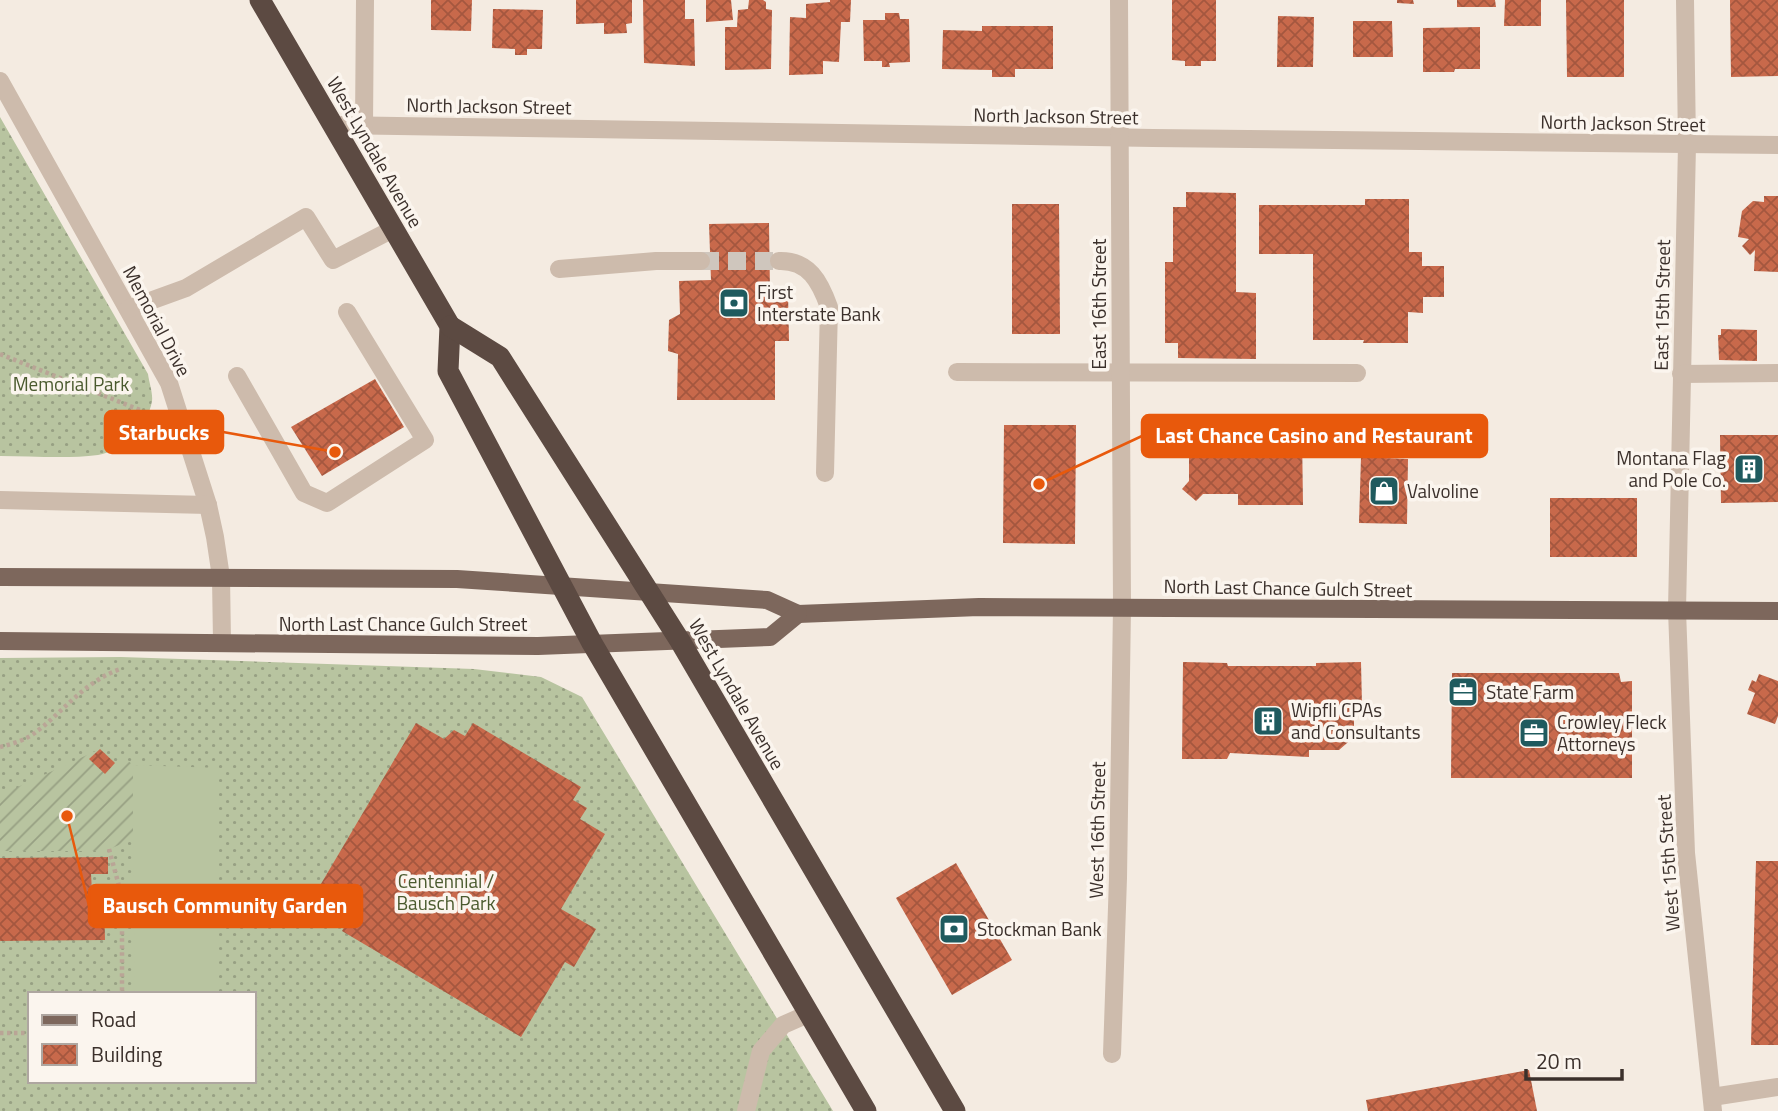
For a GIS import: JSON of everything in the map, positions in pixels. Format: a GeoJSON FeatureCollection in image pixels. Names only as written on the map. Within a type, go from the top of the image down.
{"type":"FeatureCollection","features":[{"type":"Feature","properties":{"kind":"highway","name":"West Lyndale Avenue"},"geometry":{"type":"LineString","coordinates":[[260,0],[450,326],[500,357],[680,640],[955,1111]]}},
{"type":"Feature","properties":{"kind":"highway"},"geometry":{"type":"LineString","coordinates":[[450,326],[448,371],[560,585],[866,1111]]}},
{"type":"Feature","properties":{"kind":"main road","name":"North Last Chance Gulch Street"},"geometry":{"type":"LineString","coordinates":[[0,577],[457,579],[767,600],[798,614],[979,607],[1778,611]]}},
{"type":"Feature","properties":{"kind":"main road","name":"North Last Chance Gulch Street"},"geometry":{"type":"LineString","coordinates":[[0,641],[538,646],[770,637],[798,614]]}},
{"type":"Feature","properties":{"kind":"street"},"geometry":{"type":"LineString","coordinates":[[364,125],[365,0]]}},
{"type":"Feature","properties":{"kind":"street","name":"East 16th Street"},"geometry":{"type":"LineString","coordinates":[[1119,0],[1122,607]]}},
{"type":"Feature","properties":{"kind":"street","name":"East 15th Street"},"geometry":{"type":"LineString","coordinates":[[1677,610],[1687,145],[1685,0]]}},
{"type":"Feature","properties":{"kind":"street","name":"Memorial Drive"},"geometry":{"type":"LineString","coordinates":[[0,82],[169,383],[208,505],[221,577],[222,642]]}},
{"type":"Feature","properties":{"kind":"street","name":"North Jackson Street"},"geometry":{"type":"LineString","coordinates":[[333,125],[1119,138],[1778,145]]}},
{"type":"Feature","properties":{"kind":"street"},"geometry":{"type":"LineString","coordinates":[[128,309],[186,288],[306,217],[333,260],[393,229]]}},
{"type":"Feature","properties":{"kind":"street"},"geometry":{"type":"LineString","coordinates":[[779,261],[790,260],[805,266],[820,282],[829,307],[824,473]]}},
{"type":"Feature","properties":{"kind":"street"},"geometry":{"type":"LineString","coordinates":[[559,269],[656,261],[701,261]]}},
{"type":"Feature","properties":{"kind":"street"},"geometry":{"type":"LineString","coordinates":[[237,376],[304,493],[327,503],[425,440],[348,312]]}},
{"type":"Feature","properties":{"kind":"street"},"geometry":{"type":"LineString","coordinates":[[957,372],[1357,373]]}},
{"type":"Feature","properties":{"kind":"street"},"geometry":{"type":"LineString","coordinates":[[1681,374],[1778,373]]}},
{"type":"Feature","properties":{"kind":"street"},"geometry":{"type":"LineString","coordinates":[[0,500],[208,505]]}},
{"type":"Feature","properties":{"kind":"street","name":"West 16th Street"},"geometry":{"type":"LineString","coordinates":[[1112,1054],[1122,607]]}},
{"type":"Feature","properties":{"kind":"street","name":"West 15th Street"},"geometry":{"type":"LineString","coordinates":[[1677,610],[1686,853],[1712,1104]]}},
{"type":"Feature","properties":{"kind":"street"},"geometry":{"type":"LineString","coordinates":[[746,1111],[761,1051],[783,1025],[808,1014]]}},
{"type":"Feature","properties":{"kind":"street"},"geometry":{"type":"LineString","coordinates":[[1712,1104],[1778,1087]]}},
{"type":"Feature","properties":{"kind":"path"},"geometry":{"type":"LineString","coordinates":[[0,354],[140,410]]}},
{"type":"Feature","properties":{"kind":"path"},"geometry":{"type":"LineString","coordinates":[[0,747],[14,744],[35,733],[93,682],[118,669],[130,668]]}},
{"type":"Feature","properties":{"kind":"path"},"geometry":{"type":"LineString","coordinates":[[109,849],[122,897],[122,992]]}},
{"type":"Feature","properties":{"kind":"path"},"geometry":{"type":"LineString","coordinates":[[0,1033],[28,1033]]}},
{"type":"Feature","properties":{"kind":"green space","name":"Memorial Park"},"geometry":{"type":"Polygon","coordinates":[[[0,117],[148,374],[152,401],[150,410],[133,436],[107,453],[74,457],[0,456],[0,117]]]}},
{"type":"Feature","properties":{"kind":"green space","name":"Centennial / Bausch Park"},"geometry":{"type":"Polygon","coordinates":[[[121,657],[474,669],[541,677],[582,697],[833,1111],[0,1111],[0,658],[121,657]]]}},
{"type":"Feature","properties":{"kind":"green space"},"geometry":{"type":"Polygon","coordinates":[[[100,749],[115,763],[126,759],[133,765],[133,839],[105,851],[0,851],[0,792],[7,792],[100,749]]]}},
{"type":"Feature","properties":{"kind":"green space"},"geometry":{"type":"Polygon","coordinates":[[[133,765],[219,768],[219,992],[135,992],[133,765]]]}},
{"type":"Feature","properties":{"kind":"building"},"geometry":{"type":"Polygon","coordinates":[[[431,0],[472,0],[471,31],[431,30],[431,0]]]}},
{"type":"Feature","properties":{"kind":"building"},"geometry":{"type":"Polygon","coordinates":[[[576,0],[632,0],[632,23],[626,24],[627,33],[604,34],[604,23],[576,24],[576,0]]]}},
{"type":"Feature","properties":{"kind":"building"},"geometry":{"type":"Polygon","coordinates":[[[643,0],[685,0],[685,19],[694,19],[695,66],[644,63],[643,0]]]}},
{"type":"Feature","properties":{"kind":"building"},"geometry":{"type":"Polygon","coordinates":[[[706,0],[731,0],[733,20],[706,22],[706,0]]]}},
{"type":"Feature","properties":{"kind":"building"},"geometry":{"type":"Polygon","coordinates":[[[749,0],[763,0],[766,2],[766,9],[772,10],[771,69],[725,70],[725,27],[737,27],[738,10],[748,9],[749,0]]]}},
{"type":"Feature","properties":{"kind":"building"},"geometry":{"type":"Polygon","coordinates":[[[851,0],[850,22],[841,22],[839,62],[823,61],[823,74],[789,75],[790,17],[806,18],[806,4],[851,0]]]}},
{"type":"Feature","properties":{"kind":"building"},"geometry":{"type":"Polygon","coordinates":[[[1172,0],[1216,0],[1216,61],[1201,61],[1201,66],[1185,66],[1185,61],[1172,60],[1172,0]]]}},
{"type":"Feature","properties":{"kind":"building"},"geometry":{"type":"Polygon","coordinates":[[[1397,0],[1413,0],[1414,4],[1397,3],[1397,0]]]}},
{"type":"Feature","properties":{"kind":"building"},"geometry":{"type":"Polygon","coordinates":[[[1457,0],[1495,0],[1496,7],[1457,7],[1457,0]]]}},
{"type":"Feature","properties":{"kind":"building"},"geometry":{"type":"Polygon","coordinates":[[[1505,0],[1541,0],[1541,26],[1504,26],[1505,0]]]}},
{"type":"Feature","properties":{"kind":"building"},"geometry":{"type":"Polygon","coordinates":[[[1566,0],[1624,0],[1624,77],[1567,77],[1566,0]]]}},
{"type":"Feature","properties":{"kind":"building"},"geometry":{"type":"Polygon","coordinates":[[[1730,0],[1778,0],[1778,76],[1731,77],[1730,0]]]}},
{"type":"Feature","properties":{"kind":"building"},"geometry":{"type":"Polygon","coordinates":[[[493,9],[543,10],[542,49],[527,49],[527,55],[515,55],[515,49],[492,48],[493,9]]]}},
{"type":"Feature","properties":{"kind":"building"},"geometry":{"type":"Polygon","coordinates":[[[885,13],[899,13],[900,19],[909,19],[910,62],[889,63],[890,67],[882,67],[882,61],[864,61],[863,20],[885,20],[885,13]]]}},
{"type":"Feature","properties":{"kind":"building"},"geometry":{"type":"Polygon","coordinates":[[[1278,16],[1314,17],[1313,67],[1277,67],[1278,16]]]}},
{"type":"Feature","properties":{"kind":"building"},"geometry":{"type":"Polygon","coordinates":[[[1353,21],[1392,21],[1393,57],[1353,57],[1353,21]]]}},
{"type":"Feature","properties":{"kind":"building"},"geometry":{"type":"Polygon","coordinates":[[[982,26],[1053,26],[1053,69],[1015,69],[1015,77],[992,77],[992,70],[942,69],[943,30],[982,31],[982,26]]]}},
{"type":"Feature","properties":{"kind":"building"},"geometry":{"type":"Polygon","coordinates":[[[1480,27],[1480,69],[1423,72],[1423,28],[1480,27]]]}},
{"type":"Feature","properties":{"kind":"building"},"geometry":{"type":"Polygon","coordinates":[[[1186,192],[1236,193],[1236,292],[1256,293],[1256,359],[1178,358],[1178,343],[1165,343],[1165,262],[1173,262],[1173,207],[1186,207],[1186,192]]]}},
{"type":"Feature","properties":{"kind":"building"},"geometry":{"type":"Polygon","coordinates":[[[1764,196],[1778,196],[1778,272],[1754,271],[1755,250],[1750,255],[1742,246],[1749,239],[1738,237],[1742,211],[1753,201],[1764,202],[1764,196]]]}},
{"type":"Feature","properties":{"kind":"building"},"geometry":{"type":"Polygon","coordinates":[[[1365,199],[1409,199],[1409,252],[1422,252],[1422,266],[1444,266],[1444,297],[1423,297],[1423,313],[1408,312],[1408,343],[1313,340],[1313,254],[1259,254],[1259,205],[1365,205],[1365,199]]]}},
{"type":"Feature","properties":{"kind":"building"},"geometry":{"type":"Polygon","coordinates":[[[1012,204],[1059,204],[1060,334],[1012,334],[1012,204]]]}},
{"type":"Feature","properties":{"kind":"building","name":"First Interstate Bank"},"geometry":{"type":"Polygon","coordinates":[[[769,223],[770,292],[788,292],[789,341],[775,341],[775,400],[677,400],[678,354],[668,351],[669,320],[680,314],[679,281],[711,280],[709,224],[769,223]]]}},
{"type":"Feature","properties":{"kind":"building"},"geometry":{"type":"Polygon","coordinates":[[[1721,329],[1757,330],[1757,361],[1719,360],[1718,335],[1721,335],[1721,329]]]}},
{"type":"Feature","properties":{"kind":"building"},"geometry":{"type":"Polygon","coordinates":[[[375,379],[404,427],[322,476],[291,427],[375,379]]]}},
{"type":"Feature","properties":{"kind":"building"},"geometry":{"type":"Polygon","coordinates":[[[1004,425],[1076,425],[1075,544],[1003,543],[1004,425]]]}},
{"type":"Feature","properties":{"kind":"building"},"geometry":{"type":"Polygon","coordinates":[[[1189,432],[1302,432],[1303,505],[1238,505],[1238,494],[1203,494],[1196,501],[1182,489],[1189,481],[1189,432]]]}},
{"type":"Feature","properties":{"kind":"building","name":"Montana Flag and Pole Co."},"geometry":{"type":"Polygon","coordinates":[[[1720,435],[1778,435],[1778,502],[1721,503],[1720,435]]]}},
{"type":"Feature","properties":{"kind":"building","name":"Valvoline"},"geometry":{"type":"Polygon","coordinates":[[[1361,457],[1408,459],[1407,524],[1359,523],[1361,457]]]}},
{"type":"Feature","properties":{"kind":"building"},"geometry":{"type":"Polygon","coordinates":[[[1550,498],[1637,498],[1637,557],[1550,557],[1550,498]]]}},
{"type":"Feature","properties":{"kind":"building","name":"Wipfli CPAs and Consultants"},"geometry":{"type":"Polygon","coordinates":[[[1183,662],[1227,663],[1228,666],[1316,666],[1316,663],[1361,662],[1362,705],[1354,703],[1354,737],[1339,750],[1309,750],[1309,757],[1230,753],[1227,759],[1182,759],[1183,662]]]}},
{"type":"Feature","properties":{"kind":"building"},"geometry":{"type":"Polygon","coordinates":[[[1452,673],[1619,673],[1621,682],[1632,681],[1632,778],[1451,778],[1452,673]]]}},
{"type":"Feature","properties":{"kind":"building"},"geometry":{"type":"Polygon","coordinates":[[[1759,674],[1778,681],[1778,716],[1775,724],[1747,714],[1755,693],[1748,690],[1752,680],[1756,682],[1759,674]]]}},
{"type":"Feature","properties":{"kind":"building"},"geometry":{"type":"Polygon","coordinates":[[[416,723],[444,739],[454,730],[465,736],[473,723],[581,787],[573,800],[587,808],[580,819],[605,834],[561,909],[596,929],[574,967],[565,962],[521,1037],[342,931],[351,915],[315,894],[416,723]]]}},
{"type":"Feature","properties":{"kind":"building"},"geometry":{"type":"Polygon","coordinates":[[[100,749],[115,763],[105,774],[89,759],[100,749]]]}},
{"type":"Feature","properties":{"kind":"building"},"geometry":{"type":"Polygon","coordinates":[[[108,857],[108,874],[91,874],[92,891],[104,892],[105,940],[0,941],[0,858],[108,857]]]}},
{"type":"Feature","properties":{"kind":"building"},"geometry":{"type":"Polygon","coordinates":[[[1756,861],[1778,861],[1778,1045],[1751,1045],[1756,861]]]}},
{"type":"Feature","properties":{"kind":"building","name":"Stockman Bank"},"geometry":{"type":"Polygon","coordinates":[[[956,863],[1012,960],[952,995],[896,898],[956,863]]]}},
{"type":"Feature","properties":{"kind":"building"},"geometry":{"type":"Polygon","coordinates":[[[1529,1070],[1537,1111],[1368,1111],[1366,1100],[1529,1070]]]}},
{"type":"Feature","properties":{"kind":"tunnel"},"geometry":{"type":"LineString","coordinates":[[701,261],[779,261]]}},
{"type":"Feature","properties":{"kind":"place","name":"First Interstate Bank"},"geometry":{"type":"Point","coordinates":[734,303]}},
{"type":"Feature","properties":{"kind":"place","name":"Starbucks"},"geometry":{"type":"Point","coordinates":[335,452]}},
{"type":"Feature","properties":{"kind":"place","name":"Montana Flag and Pole Co."},"geometry":{"type":"Point","coordinates":[1749,469]}},
{"type":"Feature","properties":{"kind":"place","name":"Last Chance Casino and Restaurant"},"geometry":{"type":"Point","coordinates":[1039,484]}},
{"type":"Feature","properties":{"kind":"place","name":"Valvoline"},"geometry":{"type":"Point","coordinates":[1384,491]}},
{"type":"Feature","properties":{"kind":"place","name":"State Farm"},"geometry":{"type":"Point","coordinates":[1463,692]}},
{"type":"Feature","properties":{"kind":"place","name":"Wipfli CPAs and Consultants"},"geometry":{"type":"Point","coordinates":[1268,721]}},
{"type":"Feature","properties":{"kind":"place","name":"Crowley Fleck Attorneys"},"geometry":{"type":"Point","coordinates":[1534,733]}},
{"type":"Feature","properties":{"kind":"place","name":"Bausch Community Garden"},"geometry":{"type":"Point","coordinates":[67,816]}},
{"type":"Feature","properties":{"kind":"place","name":"Stockman Bank"},"geometry":{"type":"Point","coordinates":[954,929]}}]}
